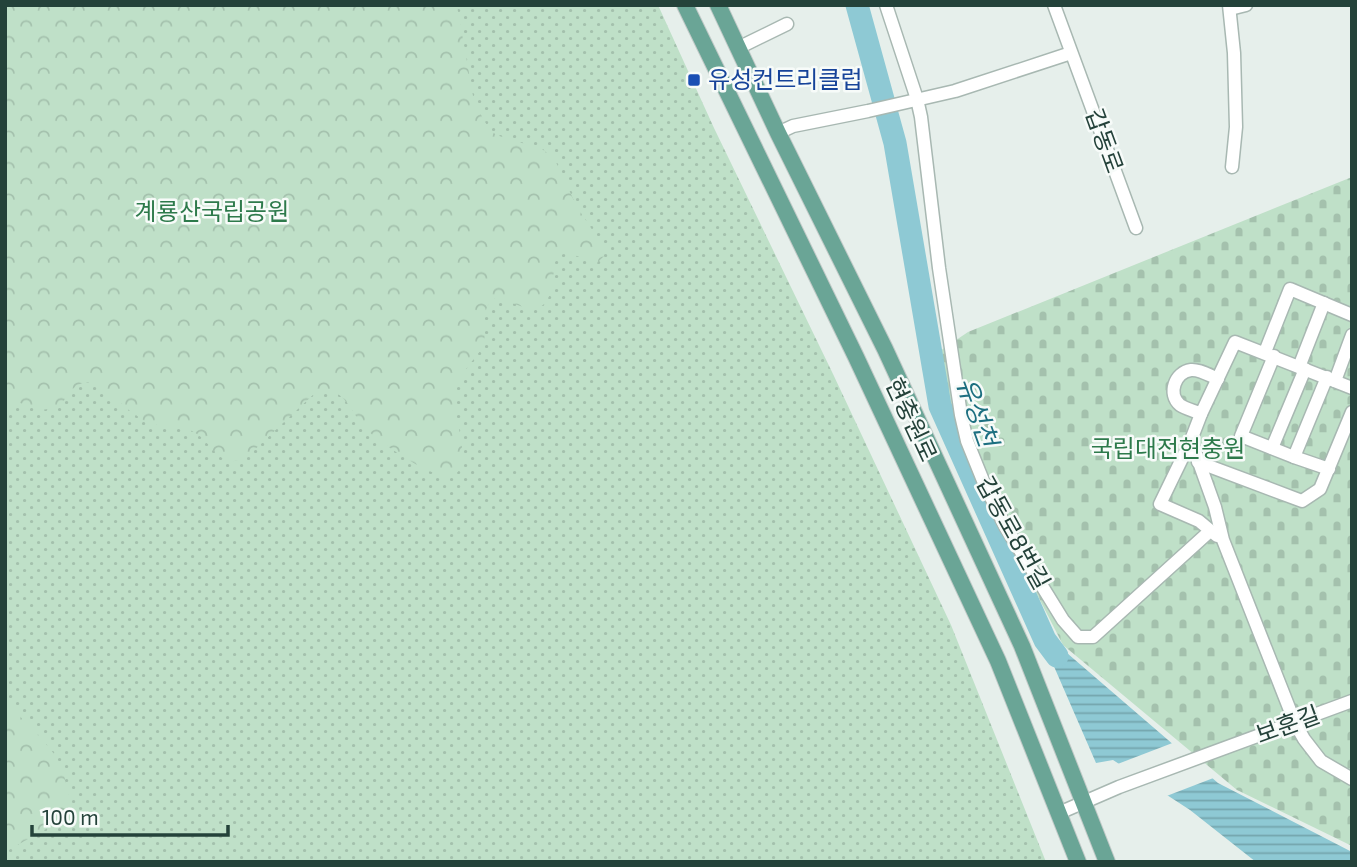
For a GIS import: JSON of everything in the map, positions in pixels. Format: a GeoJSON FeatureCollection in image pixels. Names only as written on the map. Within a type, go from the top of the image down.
{"type":"FeatureCollection","features":[{"type":"Feature","properties":{"kind":"main road","name":"현충원로"},"geometry":{"type":"LineString","coordinates":[[685,5],[850,345],[992,648],[1078,862]]}},
{"type":"Feature","properties":{"kind":"main road","name":"현충원로"},"geometry":{"type":"LineString","coordinates":[[718,5],[885,349],[1022,646],[1107,862]]}},
{"type":"Feature","properties":{"kind":"street","name":"갑동로8번길"},"geometry":{"type":"LineString","coordinates":[[886,5],[921,117],[939,268],[961,415],[967,441],[1005,526],[1063,620],[1078,637],[1093,637],[1210,531]]}},
{"type":"Feature","properties":{"kind":"street","name":"갑동로"},"geometry":{"type":"LineString","coordinates":[[1054,5],[1136,228]]}},
{"type":"Feature","properties":{"kind":"street"},"geometry":{"type":"LineString","coordinates":[[1232,167],[1236,127],[1234,53],[1229,7],[1246,5]]}},
{"type":"Feature","properties":{"kind":"street"},"geometry":{"type":"LineString","coordinates":[[738,48],[786,24]]}},
{"type":"Feature","properties":{"kind":"street"},"geometry":{"type":"LineString","coordinates":[[778,133],[793,126],[955,91],[1071,53]]}},
{"type":"Feature","properties":{"kind":"street"},"geometry":{"type":"LineString","coordinates":[[1329,469],[1241,436],[1290,289],[1352,315]]}},
{"type":"Feature","properties":{"kind":"street"},"geometry":{"type":"LineString","coordinates":[[1272,448],[1324,303]]}},
{"type":"Feature","properties":{"kind":"street"},"geometry":{"type":"LineString","coordinates":[[1294,457],[1352,335]]}},
{"type":"Feature","properties":{"kind":"street"},"geometry":{"type":"LineString","coordinates":[[1223,540],[1199,521],[1160,504],[1235,342],[1352,388]]}},
{"type":"Feature","properties":{"kind":"street"},"geometry":{"type":"LineString","coordinates":[[1201,414],[1177,401],[1173,388],[1175,382],[1178,376],[1190,370],[1197,370],[1218,379]]}},
{"type":"Feature","properties":{"kind":"street"},"geometry":{"type":"LineString","coordinates":[[1198,462],[1302,501],[1320,489],[1352,412]]}},
{"type":"Feature","properties":{"kind":"street"},"geometry":{"type":"LineString","coordinates":[[1191,440],[1245,600],[1295,723],[1321,761],[1352,779]]}},
{"type":"Feature","properties":{"kind":"street","name":"보훈길"},"geometry":{"type":"LineString","coordinates":[[1059,813],[1119,787],[1352,701]]}},
{"type":"Feature","properties":{"kind":"green space","name":"유성컨트리클럽"},"geometry":{"type":"Polygon","coordinates":[[[5,5],[658,5],[951,625],[1046,862],[5,862],[5,5]]]}},
{"type":"Feature","properties":{"kind":"green space","name":"계룡산국립공원"},"geometry":{"type":"Polygon","coordinates":[[[5,5],[457,5],[473,96],[488,127],[496,135],[542,149],[554,158],[577,207],[601,243],[604,256],[597,263],[572,255],[557,255],[550,292],[542,306],[523,307],[496,298],[490,302],[485,313],[481,349],[463,374],[456,390],[455,409],[462,463],[454,475],[435,473],[408,460],[373,435],[344,400],[327,389],[315,393],[250,454],[233,461],[225,460],[191,430],[144,421],[103,388],[92,383],[77,386],[60,407],[42,410],[17,402],[5,408],[5,5]]]}},
{"type":"Feature","properties":{"kind":"green space","name":"국립대전현충원"},"geometry":{"type":"Polygon","coordinates":[[[1352,177],[1352,846],[1237,790],[1063,645],[969,462],[934,355],[968,332],[1352,177]]]}},
{"type":"Feature","properties":{"kind":"green space"},"geometry":{"type":"Polygon","coordinates":[[[5,702],[55,755],[64,775],[70,801],[66,811],[46,829],[5,852],[5,702]]]}},
{"type":"Feature","properties":{"kind":"water"},"geometry":{"type":"Polygon","coordinates":[[[1049,629],[1060,647],[1218,783],[1352,852],[1352,862],[1256,862],[1190,810],[1113,760],[1096,763],[1039,632],[1049,629]]]}},
{"type":"Feature","properties":{"kind":"pier"},"geometry":{"type":"Polygon","coordinates":[[[1175,742],[1216,777],[1164,797],[1115,765],[1175,742]]]}},
{"type":"Feature","properties":{"kind":"waterway","name":"유성천"},"geometry":{"type":"LineString","coordinates":[[857,5],[895,143],[940,406],[1045,640],[1057,656]]}},
{"type":"Feature","properties":{"kind":"place","name":"유성컨트리클럽"},"geometry":{"type":"Point","coordinates":[694,80]}}]}
